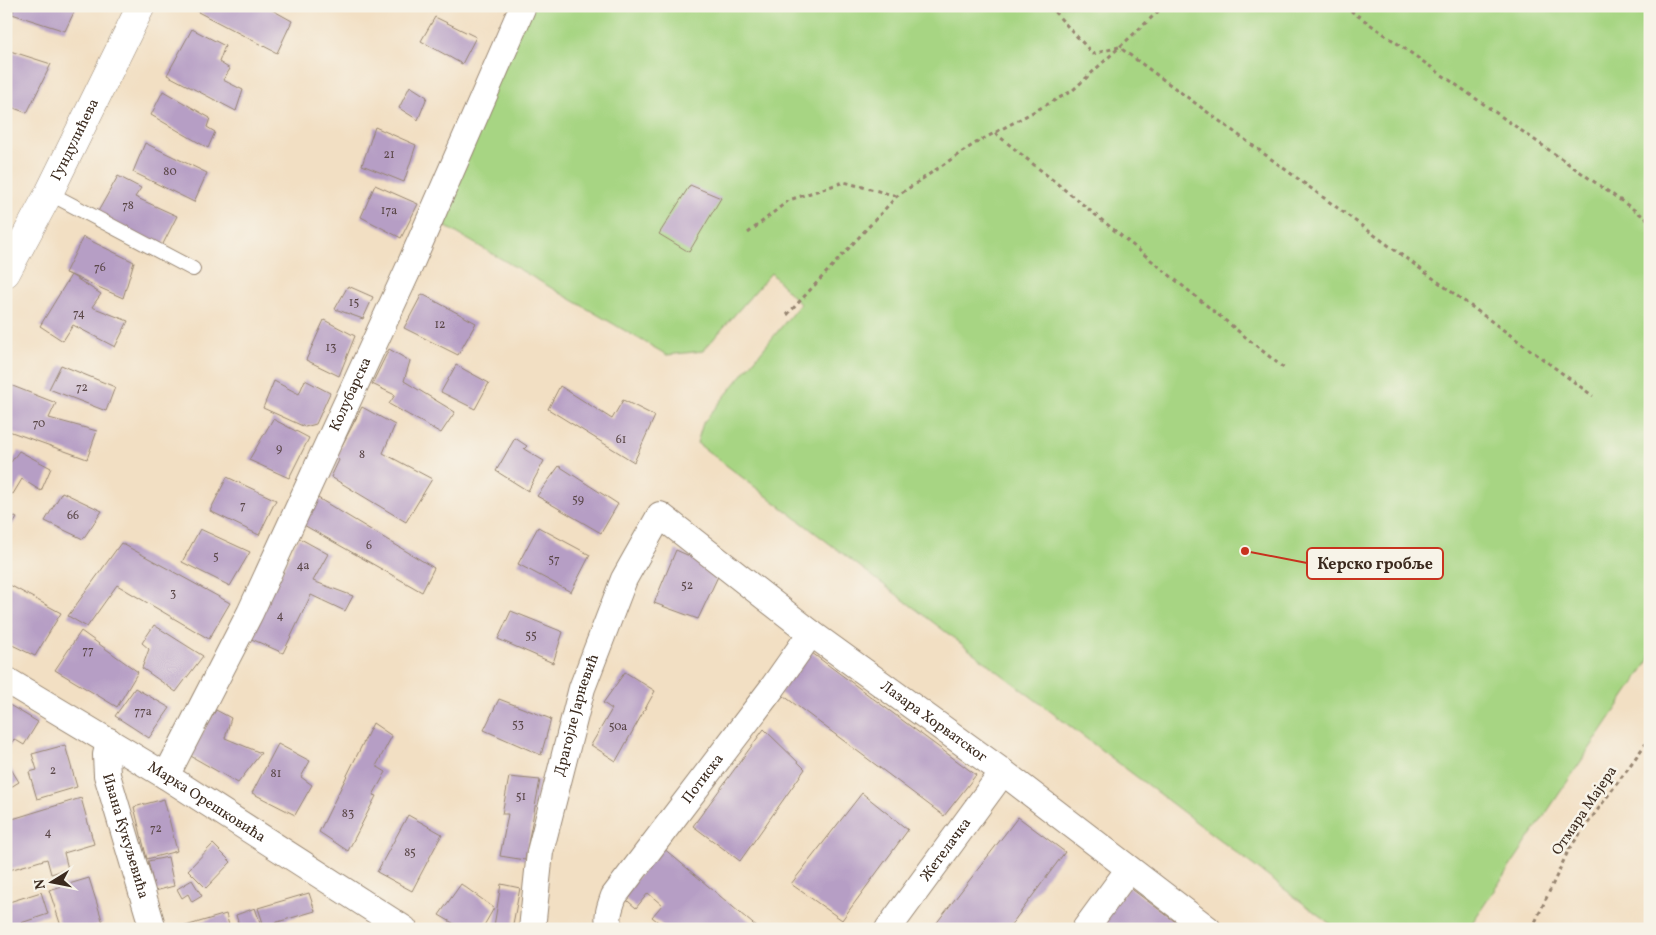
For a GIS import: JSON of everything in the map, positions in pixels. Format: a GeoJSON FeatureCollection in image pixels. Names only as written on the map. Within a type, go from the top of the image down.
{"type":"FeatureCollection","features":[{"type":"Feature","properties":{"kind":"street","name":"Гундулићева"},"geometry":{"type":"LineString","coordinates":[[6,273],[49,193],[141,6]]}},
{"type":"Feature","properties":{"kind":"street","name":"Колубарска"},"geometry":{"type":"LineString","coordinates":[[166,776],[250,614],[407,272],[523,6]]}},
{"type":"Feature","properties":{"kind":"street","name":"Лазара Хорватског"},"geometry":{"type":"LineString","coordinates":[[660,515],[811,633],[1003,772],[1208,929]]}},
{"type":"Feature","properties":{"kind":"street","name":"Драгојле Јарневић"},"geometry":{"type":"LineString","coordinates":[[532,929],[540,852],[582,688],[624,579],[660,515]]}},
{"type":"Feature","properties":{"kind":"street","name":"Потиска"},"geometry":{"type":"LineString","coordinates":[[610,929],[608,922],[609,910],[614,896],[773,687],[811,633]]}},
{"type":"Feature","properties":{"kind":"street","name":"Марка Орешковића"},"geometry":{"type":"LineString","coordinates":[[6,680],[166,776],[404,929]]}},
{"type":"Feature","properties":{"kind":"street","name":"Ивана Кукуљевића"},"geometry":{"type":"LineString","coordinates":[[109,741],[106,755],[107,775],[153,929]]}},
{"type":"Feature","properties":{"kind":"street","name":"Жетелачка"},"geometry":{"type":"LineString","coordinates":[[888,929],[1003,772]]}},
{"type":"Feature","properties":{"kind":"street"},"geometry":{"type":"LineString","coordinates":[[1085,929],[1129,869]]}},
{"type":"Feature","properties":{"kind":"lane"},"geometry":{"type":"LineString","coordinates":[[49,193],[193,269]]}},
{"type":"Feature","properties":{"kind":"path"},"geometry":{"type":"LineString","coordinates":[[1049,6],[1093,54],[1119,47]]}},
{"type":"Feature","properties":{"kind":"path"},"geometry":{"type":"LineString","coordinates":[[787,315],[897,196],[974,144],[1072,90],[1164,6]]}},
{"type":"Feature","properties":{"kind":"path"},"geometry":{"type":"LineString","coordinates":[[1344,6],[1650,221]]}},
{"type":"Feature","properties":{"kind":"path"},"geometry":{"type":"LineString","coordinates":[[1119,47],[1593,396]]}},
{"type":"Feature","properties":{"kind":"path"},"geometry":{"type":"LineString","coordinates":[[995,133],[1286,370]]}},
{"type":"Feature","properties":{"kind":"path"},"geometry":{"type":"LineString","coordinates":[[748,233],[788,200],[844,182],[897,196]]}},
{"type":"Feature","properties":{"kind":"path","name":"Отмара Мајера"},"geometry":{"type":"LineString","coordinates":[[1532,929],[1569,849],[1650,738]]}},
{"type":"Feature","properties":{"kind":"green space"},"geometry":{"type":"Polygon","coordinates":[[[523,6],[1650,6],[1650,659],[1468,929],[1337,929],[697,443],[703,423],[800,304],[771,273],[703,351],[667,355],[436,221],[523,6]]]}},
{"type":"Feature","properties":{"kind":"building"},"geometry":{"type":"Polygon","coordinates":[[[15,6],[71,6],[76,8],[65,31],[12,14],[15,6]]]}},
{"type":"Feature","properties":{"kind":"building"},"geometry":{"type":"Polygon","coordinates":[[[201,6],[265,6],[292,21],[277,53],[198,12],[201,6]]]}},
{"type":"Feature","properties":{"kind":"building"},"geometry":{"type":"Polygon","coordinates":[[[435,17],[476,37],[462,64],[421,41],[435,17]]]}},
{"type":"Feature","properties":{"kind":"building"},"geometry":{"type":"Polygon","coordinates":[[[192,29],[225,46],[219,62],[230,69],[223,80],[243,90],[236,111],[167,75],[192,29]]]}},
{"type":"Feature","properties":{"kind":"building"},"geometry":{"type":"Polygon","coordinates":[[[7,50],[51,64],[27,113],[6,105],[7,50]]]}},
{"type":"Feature","properties":{"kind":"building"},"geometry":{"type":"Polygon","coordinates":[[[410,86],[427,97],[418,120],[399,108],[410,86]]]}},
{"type":"Feature","properties":{"kind":"building"},"geometry":{"type":"Polygon","coordinates":[[[163,91],[210,118],[207,127],[215,132],[208,148],[151,115],[163,91]]]}},
{"type":"Feature","properties":{"kind":"building"},"geometry":{"type":"Polygon","coordinates":[[[375,127],[416,145],[404,182],[362,165],[375,127]]]}},
{"type":"Feature","properties":{"kind":"building"},"geometry":{"type":"Polygon","coordinates":[[[145,143],[207,173],[194,202],[133,172],[145,143]]]}},
{"type":"Feature","properties":{"kind":"building"},"geometry":{"type":"Polygon","coordinates":[[[118,176],[141,188],[135,197],[177,216],[161,248],[96,215],[118,176]]]}},
{"type":"Feature","properties":{"kind":"building"},"geometry":{"type":"Polygon","coordinates":[[[375,185],[418,204],[401,238],[361,217],[375,185]]]}},
{"type":"Feature","properties":{"kind":"building"},"geometry":{"type":"Polygon","coordinates":[[[690,185],[721,198],[689,252],[659,234],[690,185]]]}},
{"type":"Feature","properties":{"kind":"building"},"geometry":{"type":"Polygon","coordinates":[[[83,237],[134,262],[123,298],[65,273],[83,237]]]}},
{"type":"Feature","properties":{"kind":"building"},"geometry":{"type":"Polygon","coordinates":[[[71,275],[101,294],[92,307],[128,321],[115,347],[73,325],[63,341],[40,326],[71,275]]]}},
{"type":"Feature","properties":{"kind":"building"},"geometry":{"type":"Polygon","coordinates":[[[348,286],[373,297],[363,319],[335,309],[348,286]]]}},
{"type":"Feature","properties":{"kind":"building"},"geometry":{"type":"Polygon","coordinates":[[[422,294],[476,323],[458,355],[404,328],[422,294]]]}},
{"type":"Feature","properties":{"kind":"building"},"geometry":{"type":"Polygon","coordinates":[[[324,320],[355,336],[339,376],[306,360],[324,320]]]}},
{"type":"Feature","properties":{"kind":"building"},"geometry":{"type":"Polygon","coordinates":[[[389,349],[410,361],[404,381],[455,412],[441,433],[389,404],[395,395],[372,384],[389,349]]]}},
{"type":"Feature","properties":{"kind":"building"},"geometry":{"type":"Polygon","coordinates":[[[61,365],[115,387],[106,411],[49,389],[61,365]]]}},
{"type":"Feature","properties":{"kind":"building"},"geometry":{"type":"Polygon","coordinates":[[[456,365],[489,383],[475,409],[441,392],[456,365]]]}},
{"type":"Feature","properties":{"kind":"building"},"geometry":{"type":"Polygon","coordinates":[[[305,380],[330,393],[316,424],[305,427],[263,408],[274,381],[299,394],[305,380]]]}},
{"type":"Feature","properties":{"kind":"building"},"geometry":{"type":"Polygon","coordinates":[[[10,385],[56,403],[49,418],[97,431],[87,459],[6,430],[6,392],[10,385]]]}},
{"type":"Feature","properties":{"kind":"building"},"geometry":{"type":"Polygon","coordinates":[[[560,386],[612,419],[623,400],[655,416],[634,462],[548,409],[560,386]]]}},
{"type":"Feature","properties":{"kind":"building"},"geometry":{"type":"Polygon","coordinates":[[[362,407],[395,425],[383,453],[432,479],[406,522],[331,477],[339,460],[336,457],[362,407]]]}},
{"type":"Feature","properties":{"kind":"building"},"geometry":{"type":"Polygon","coordinates":[[[273,419],[309,438],[289,478],[249,460],[273,419]]]}},
{"type":"Feature","properties":{"kind":"building"},"geometry":{"type":"Polygon","coordinates":[[[515,438],[527,446],[524,449],[544,461],[528,491],[496,471],[515,438]]]}},
{"type":"Feature","properties":{"kind":"building"},"geometry":{"type":"Polygon","coordinates":[[[19,451],[51,468],[41,491],[22,479],[13,494],[6,491],[6,459],[11,462],[19,451]]]}},
{"type":"Feature","properties":{"kind":"building"},"geometry":{"type":"Polygon","coordinates":[[[559,466],[618,504],[601,533],[537,496],[559,466]]]}},
{"type":"Feature","properties":{"kind":"building"},"geometry":{"type":"Polygon","coordinates":[[[227,477],[276,500],[259,535],[210,511],[227,477]]]}},
{"type":"Feature","properties":{"kind":"building"},"geometry":{"type":"Polygon","coordinates":[[[62,492],[102,511],[83,539],[45,521],[62,492]]]}},
{"type":"Feature","properties":{"kind":"building"},"geometry":{"type":"Polygon","coordinates":[[[318,498],[434,568],[422,592],[302,524],[318,498]]]}},
{"type":"Feature","properties":{"kind":"building"},"geometry":{"type":"Polygon","coordinates":[[[6,512],[17,518],[9,530],[6,529],[6,512]]]}},
{"type":"Feature","properties":{"kind":"building"},"geometry":{"type":"Polygon","coordinates":[[[538,527],[590,555],[571,592],[518,564],[538,527]]]}},
{"type":"Feature","properties":{"kind":"building"},"geometry":{"type":"Polygon","coordinates":[[[200,529],[250,552],[230,586],[182,562],[200,529]]]}},
{"type":"Feature","properties":{"kind":"building"},"geometry":{"type":"Polygon","coordinates":[[[299,538],[328,554],[313,581],[353,596],[345,611],[311,595],[283,653],[247,637],[299,538]]]}},
{"type":"Feature","properties":{"kind":"building"},"geometry":{"type":"Polygon","coordinates":[[[121,543],[230,603],[209,639],[117,585],[87,627],[68,616],[121,543]]]}},
{"type":"Feature","properties":{"kind":"building"},"geometry":{"type":"Polygon","coordinates":[[[676,550],[721,570],[698,619],[654,603],[676,550]]]}},
{"type":"Feature","properties":{"kind":"building"},"geometry":{"type":"Polygon","coordinates":[[[6,583],[61,613],[35,656],[6,642],[6,583]]]}},
{"type":"Feature","properties":{"kind":"building"},"geometry":{"type":"Polygon","coordinates":[[[511,611],[563,632],[553,663],[498,639],[511,611]]]}},
{"type":"Feature","properties":{"kind":"building"},"geometry":{"type":"Polygon","coordinates":[[[154,625],[203,656],[176,692],[142,668],[149,649],[142,643],[154,625]]]}},
{"type":"Feature","properties":{"kind":"building"},"geometry":{"type":"Polygon","coordinates":[[[81,631],[138,672],[117,707],[55,670],[81,631]]]}},
{"type":"Feature","properties":{"kind":"building"},"geometry":{"type":"Polygon","coordinates":[[[808,650],[976,775],[944,816],[780,693],[808,650]]]}},
{"type":"Feature","properties":{"kind":"building"},"geometry":{"type":"Polygon","coordinates":[[[625,672],[655,691],[616,761],[591,745],[612,709],[603,703],[625,672]]]}},
{"type":"Feature","properties":{"kind":"building"},"geometry":{"type":"Polygon","coordinates":[[[135,688],[170,708],[149,738],[115,716],[135,688]]]}},
{"type":"Feature","properties":{"kind":"building"},"geometry":{"type":"Polygon","coordinates":[[[499,699],[551,719],[541,755],[484,730],[499,699]]]}},
{"type":"Feature","properties":{"kind":"building"},"geometry":{"type":"Polygon","coordinates":[[[6,703],[38,722],[24,745],[14,739],[6,752],[6,703]]]}},
{"type":"Feature","properties":{"kind":"building"},"geometry":{"type":"Polygon","coordinates":[[[216,710],[231,718],[225,738],[261,753],[238,783],[189,755],[216,710]]]}},
{"type":"Feature","properties":{"kind":"building"},"geometry":{"type":"Polygon","coordinates":[[[373,723],[392,736],[376,766],[386,772],[373,795],[376,796],[348,851],[319,832],[373,723]]]}},
{"type":"Feature","properties":{"kind":"building"},"geometry":{"type":"Polygon","coordinates":[[[764,729],[805,769],[740,861],[693,826],[764,729]]]}},
{"type":"Feature","properties":{"kind":"building"},"geometry":{"type":"Polygon","coordinates":[[[278,744],[310,761],[301,777],[312,785],[295,815],[252,793],[278,744]]]}},
{"type":"Feature","properties":{"kind":"building"},"geometry":{"type":"Polygon","coordinates":[[[65,745],[77,787],[37,799],[29,772],[37,770],[32,754],[65,745]]]}},
{"type":"Feature","properties":{"kind":"building"},"geometry":{"type":"Polygon","coordinates":[[[8,764],[19,782],[6,790],[6,765],[8,764]]]}},
{"type":"Feature","properties":{"kind":"building"},"geometry":{"type":"Polygon","coordinates":[[[509,777],[540,780],[525,860],[500,856],[508,814],[502,814],[509,777]]]}},
{"type":"Feature","properties":{"kind":"building"},"geometry":{"type":"Polygon","coordinates":[[[862,793],[908,830],[842,920],[791,884],[862,793]]]}},
{"type":"Feature","properties":{"kind":"building"},"geometry":{"type":"Polygon","coordinates":[[[81,798],[94,844],[64,853],[68,869],[51,874],[47,859],[6,871],[6,821],[81,798]]]}},
{"type":"Feature","properties":{"kind":"building"},"geometry":{"type":"Polygon","coordinates":[[[164,799],[177,851],[147,859],[134,807],[164,799]]]}},
{"type":"Feature","properties":{"kind":"building"},"geometry":{"type":"Polygon","coordinates":[[[408,815],[442,834],[412,891],[377,872],[408,815]]]}},
{"type":"Feature","properties":{"kind":"building"},"geometry":{"type":"Polygon","coordinates":[[[1018,817],[1065,852],[1008,929],[932,929],[1018,817]]]}},
{"type":"Feature","properties":{"kind":"building"},"geometry":{"type":"Polygon","coordinates":[[[213,844],[231,862],[206,888],[188,870],[213,844]]]}},
{"type":"Feature","properties":{"kind":"building"},"geometry":{"type":"Polygon","coordinates":[[[662,847],[759,929],[667,929],[652,917],[662,905],[648,893],[636,908],[622,896],[662,847]]]}},
{"type":"Feature","properties":{"kind":"building"},"geometry":{"type":"Polygon","coordinates":[[[168,857],[174,886],[155,891],[148,861],[168,857]]]}},
{"type":"Feature","properties":{"kind":"building"},"geometry":{"type":"Polygon","coordinates":[[[89,878],[103,923],[86,929],[62,929],[49,890],[89,878]]]}},
{"type":"Feature","properties":{"kind":"building"},"geometry":{"type":"Polygon","coordinates":[[[192,880],[202,896],[192,902],[188,894],[182,898],[177,889],[192,880]]]}},
{"type":"Feature","properties":{"kind":"building"},"geometry":{"type":"Polygon","coordinates":[[[461,884],[494,908],[482,929],[463,929],[439,915],[461,884]]]}},
{"type":"Feature","properties":{"kind":"building"},"geometry":{"type":"Polygon","coordinates":[[[501,884],[520,888],[512,929],[500,929],[494,926],[501,884]]]}},
{"type":"Feature","properties":{"kind":"building"},"geometry":{"type":"Polygon","coordinates":[[[1129,887],[1185,929],[1091,929],[1129,887]]]}},
{"type":"Feature","properties":{"kind":"building"},"geometry":{"type":"Polygon","coordinates":[[[41,892],[48,914],[6,928],[6,903],[41,892]]]}},
{"type":"Feature","properties":{"kind":"building"},"geometry":{"type":"Polygon","coordinates":[[[309,893],[315,911],[264,926],[258,908],[309,893]]]}},
{"type":"Feature","properties":{"kind":"building"},"geometry":{"type":"Polygon","coordinates":[[[255,908],[262,928],[240,929],[236,915],[255,908]]]}},
{"type":"Feature","properties":{"kind":"building"},"geometry":{"type":"Polygon","coordinates":[[[226,914],[230,929],[179,929],[179,928],[226,914]]]}},
{"type":"Feature","properties":{"kind":"place","name":"Керско гробље"},"geometry":{"type":"Point","coordinates":[1245,551]}}]}
